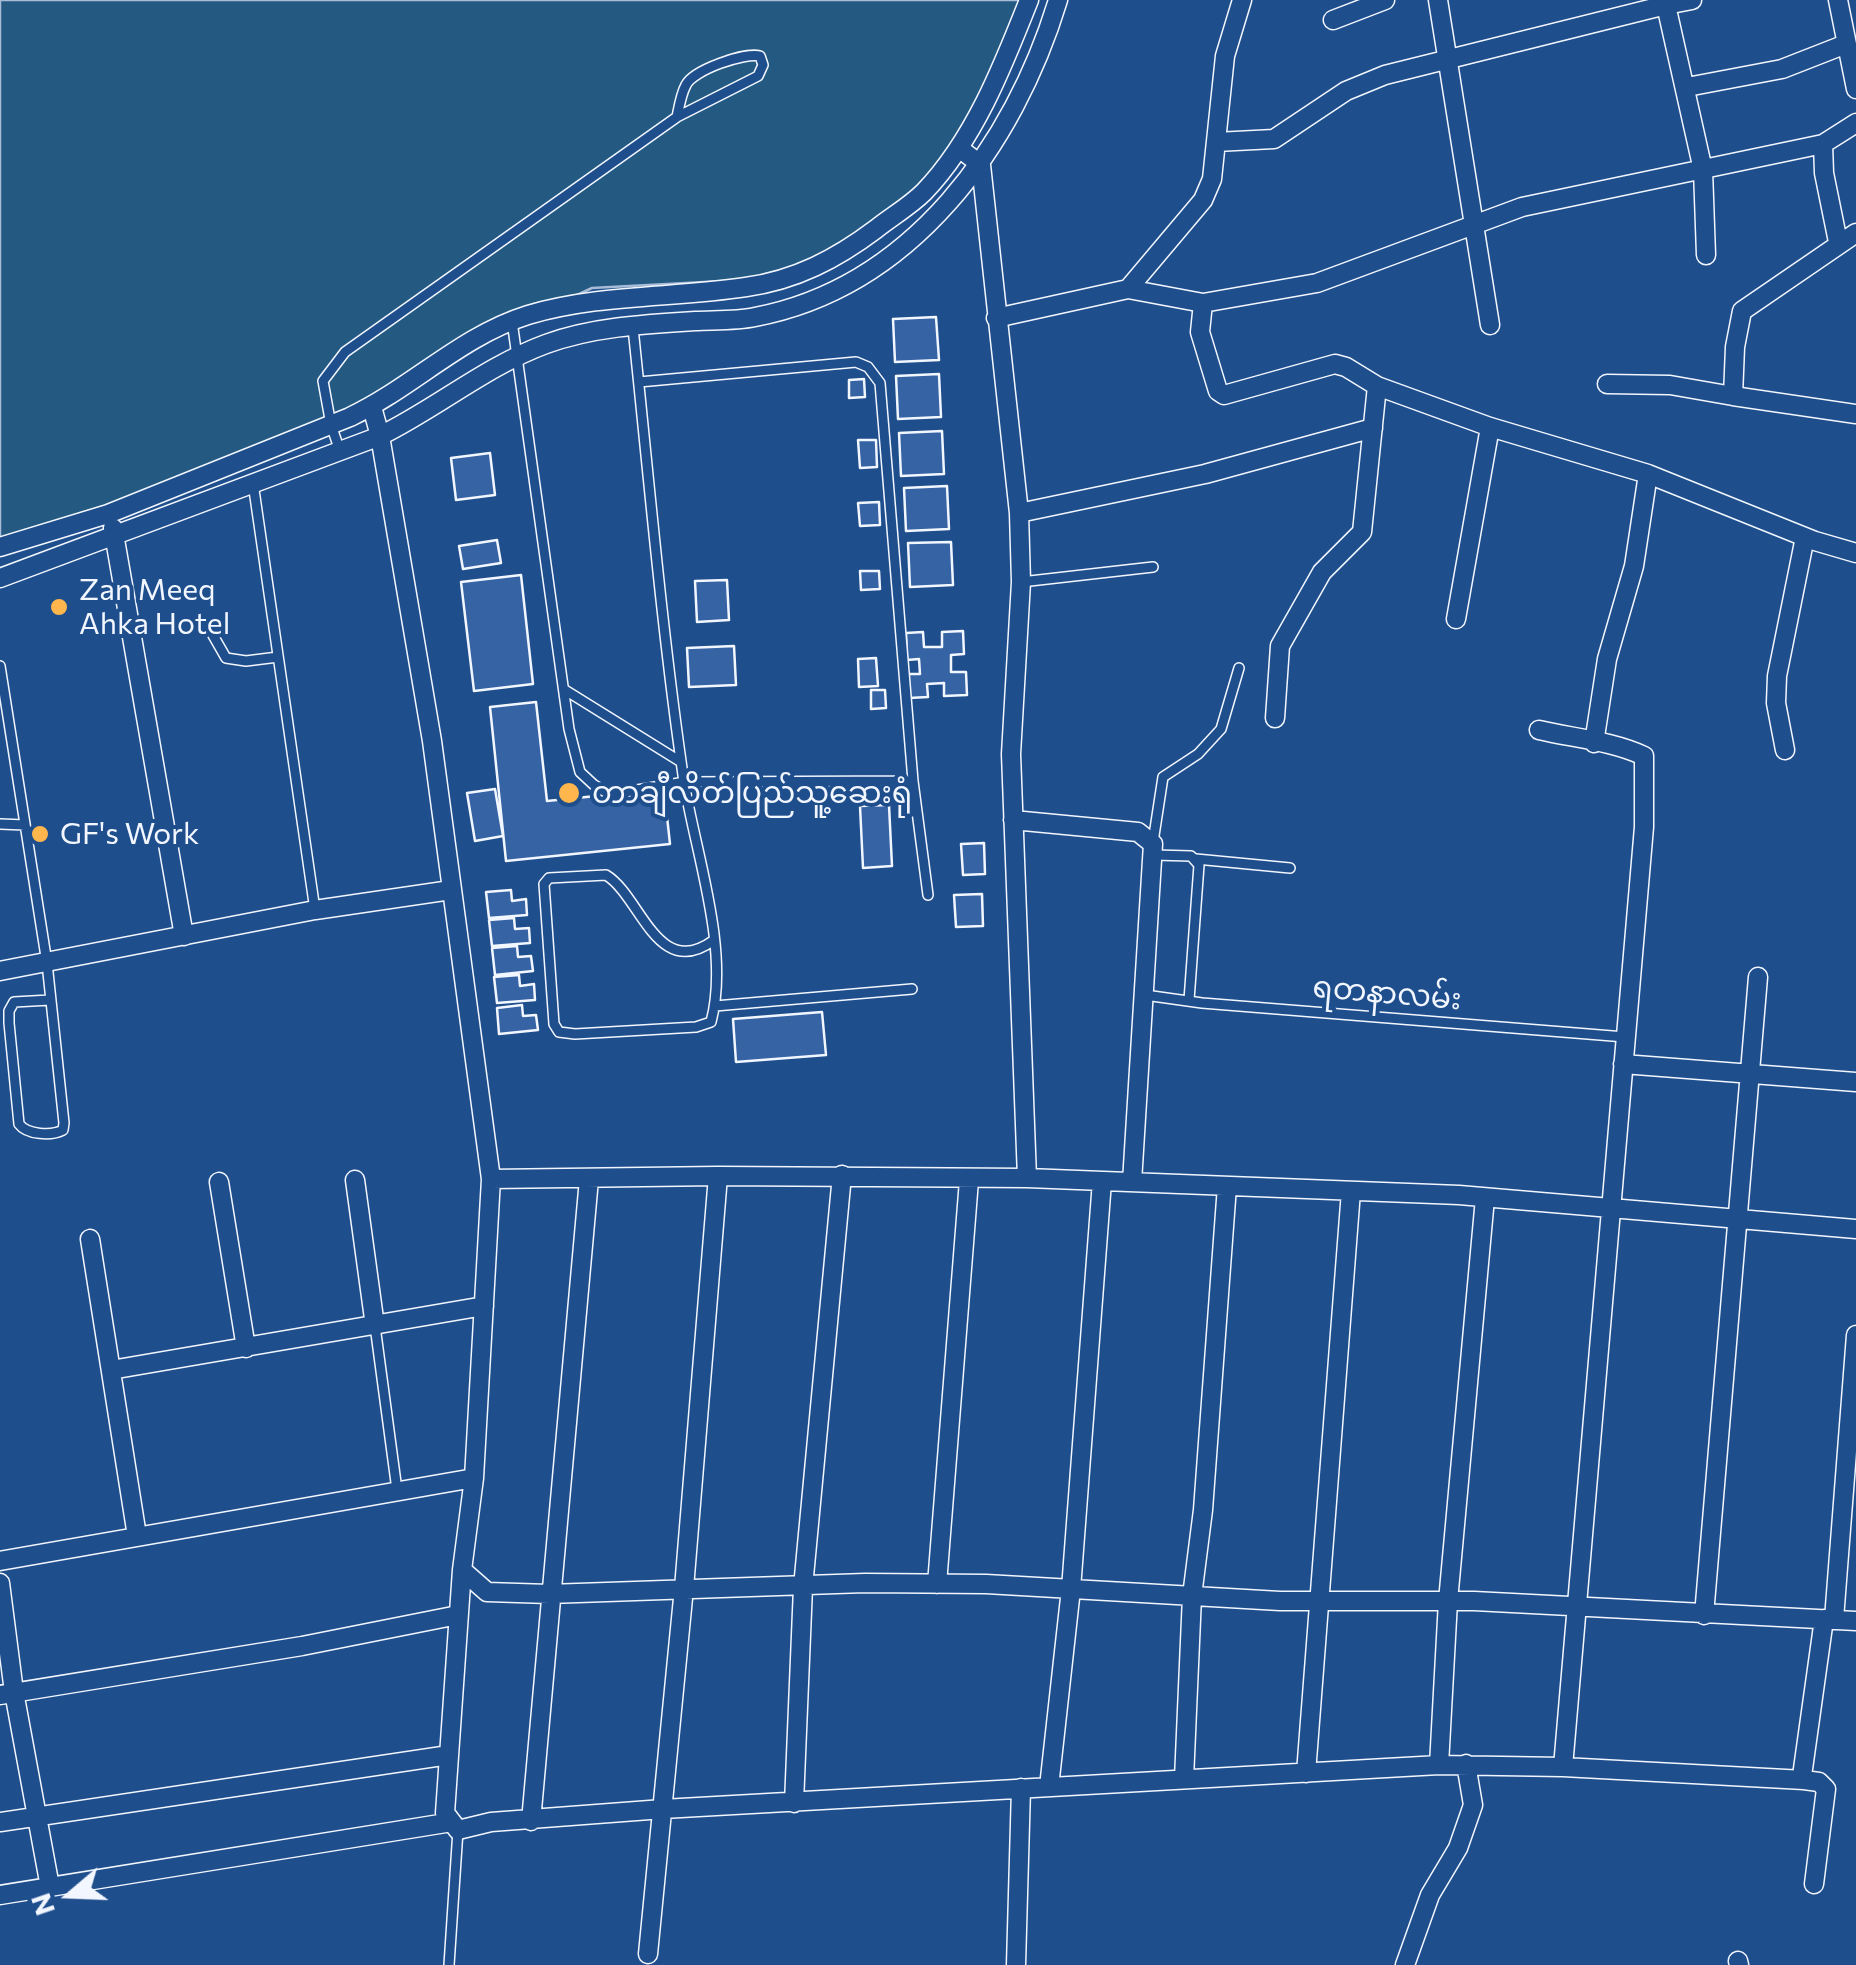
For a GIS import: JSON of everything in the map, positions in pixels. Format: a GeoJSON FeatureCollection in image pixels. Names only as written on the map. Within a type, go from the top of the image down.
{"type":"FeatureCollection","features":[{"type":"Feature","properties":{"kind":"street"},"geometry":{"type":"LineString","coordinates":[[0,547],[108,514],[372,407],[470,340],[512,321],[568,305],[750,287],[800,275],[835,258],[923,193],[959,148],[1006,59],[1029,0]]}},
{"type":"Feature","properties":{"kind":"street"},"geometry":{"type":"LineString","coordinates":[[0,578],[380,436],[490,370],[546,344],[610,328],[752,318],[810,303],[878,268],[934,218],[981,165],[1027,84],[1058,0]]}},
{"type":"Feature","properties":{"kind":"street"},"geometry":{"type":"LineString","coordinates":[[1128,289],[1204,200],[1212,178],[1224,56],[1242,0]]}},
{"type":"Feature","properties":{"kind":"street"},"geometry":{"type":"LineString","coordinates":[[1334,20],[1385,0]]}},
{"type":"Feature","properties":{"kind":"street"},"geometry":{"type":"LineString","coordinates":[[1438,0],[1490,325]]}},
{"type":"Feature","properties":{"kind":"street"},"geometry":{"type":"LineString","coordinates":[[1216,142],[1274,139],[1346,91],[1384,75],[1666,2],[1692,0]]}},
{"type":"Feature","properties":{"kind":"street"},"geometry":{"type":"LineString","coordinates":[[1838,0],[1856,89]]}},
{"type":"Feature","properties":{"kind":"street"},"geometry":{"type":"LineString","coordinates":[[1666,2],[1703,170],[1706,254]]}},
{"type":"Feature","properties":{"kind":"street"},"geometry":{"type":"LineString","coordinates":[[1687,88],[1782,69],[1846,44]]}},
{"type":"Feature","properties":{"kind":"street"},"geometry":{"type":"LineString","coordinates":[[996,318],[1128,289],[1203,303],[1317,282],[1522,207],[1824,144],[1856,122]]}},
{"type":"Feature","properties":{"kind":"street"},"geometry":{"type":"LineString","coordinates":[[1824,144],[1824,172],[1838,242]]}},
{"type":"Feature","properties":{"kind":"street"},"geometry":{"type":"LineString","coordinates":[[959,148],[981,165],[1019,514],[1020,582],[1011,754],[1027,1178]]}},
{"type":"Feature","properties":{"kind":"street"},"geometry":{"type":"LineString","coordinates":[[1733,396],[1735,347],[1742,310],[1856,233]]}},
{"type":"Feature","properties":{"kind":"street"},"geometry":{"type":"LineString","coordinates":[[1203,303],[1200,332],[1207,363],[1220,393],[1237,394],[1335,364],[1377,386],[1490,427],[1648,474],[1805,538],[1856,552]]}},
{"type":"Feature","properties":{"kind":"street"},"geometry":{"type":"LineString","coordinates":[[1607,384],[1642,382],[1856,414]]}},
{"type":"Feature","properties":{"kind":"street"},"geometry":{"type":"LineString","coordinates":[[1275,718],[1280,646],[1322,572],[1362,532],[1377,386]]}},
{"type":"Feature","properties":{"kind":"street"},"geometry":{"type":"LineString","coordinates":[[372,407],[432,740],[491,1179],[474,1478],[458,1615],[445,1813],[455,1826]]}},
{"type":"Feature","properties":{"kind":"street"},"geometry":{"type":"LineString","coordinates":[[1456,619],[1490,427]]}},
{"type":"Feature","properties":{"kind":"street"},"geometry":{"type":"LineString","coordinates":[[1019,514],[1205,474],[1373,428]]}},
{"type":"Feature","properties":{"kind":"street"},"geometry":{"type":"LineString","coordinates":[[1594,744],[1606,659],[1634,566],[1648,474]]}},
{"type":"Feature","properties":{"kind":"street"},"geometry":{"type":"LineString","coordinates":[[108,514],[115,534],[184,936]]}},
{"type":"Feature","properties":{"kind":"street"},"geometry":{"type":"LineString","coordinates":[[1785,750],[1776,703],[1777,676],[1805,538]]}},
{"type":"Feature","properties":{"kind":"street"},"geometry":{"type":"LineString","coordinates":[[1539,730],[1594,744],[1625,747],[1644,756],[1644,826],[1563,1767]]}},
{"type":"Feature","properties":{"kind":"street"},"geometry":{"type":"LineString","coordinates":[[1013,820],[1138,832],[1154,850],[1132,1182]]}},
{"type":"Feature","properties":{"kind":"street"},"geometry":{"type":"LineString","coordinates":[[0,971],[314,910],[451,890]]}},
{"type":"Feature","properties":{"kind":"street"},"geometry":{"type":"LineString","coordinates":[[1704,1615],[1758,976]]}},
{"type":"Feature","properties":{"kind":"street"},"geometry":{"type":"LineString","coordinates":[[1623,1064],[1856,1082]]}},
{"type":"Feature","properties":{"kind":"street"},"geometry":{"type":"LineString","coordinates":[[491,1179],[842,1175],[1027,1178],[1485,1198],[1856,1228]]}},
{"type":"Feature","properties":{"kind":"street"},"geometry":{"type":"LineString","coordinates":[[794,1803],[802,1586],[842,1175]]}},
{"type":"Feature","properties":{"kind":"street"},"geometry":{"type":"LineString","coordinates":[[648,1954],[684,1588],[718,1176]]}},
{"type":"Feature","properties":{"kind":"street"},"geometry":{"type":"LineString","coordinates":[[531,1821],[588,1179]]}},
{"type":"Feature","properties":{"kind":"street"},"geometry":{"type":"LineString","coordinates":[[355,1180],[376,1326]]}},
{"type":"Feature","properties":{"kind":"street"},"geometry":{"type":"LineString","coordinates":[[936,1584],[969,1180]]}},
{"type":"Feature","properties":{"kind":"street"},"geometry":{"type":"LineString","coordinates":[[1049,1787],[1070,1589],[1102,1181]]}},
{"type":"Feature","properties":{"kind":"street"},"geometry":{"type":"LineString","coordinates":[[220,1182],[246,1348]]}},
{"type":"Feature","properties":{"kind":"street"},"geometry":{"type":"LineString","coordinates":[[1184,1780],[1192,1596],[1203,1510],[1226,1186]]}},
{"type":"Feature","properties":{"kind":"street"},"geometry":{"type":"LineString","coordinates":[[1306,1773],[1351,1191]]}},
{"type":"Feature","properties":{"kind":"street"},"geometry":{"type":"LineString","coordinates":[[1439,1765],[1448,1601],[1485,1198]]}},
{"type":"Feature","properties":{"kind":"street"},"geometry":{"type":"LineString","coordinates":[[90,1239],[137,1536]]}},
{"type":"Feature","properties":{"kind":"street"},"geometry":{"type":"LineString","coordinates":[[111,1370],[484,1306]]}},
{"type":"Feature","properties":{"kind":"street"},"geometry":{"type":"LineString","coordinates":[[1804,1780],[1829,1619],[1856,1335]]}},
{"type":"Feature","properties":{"kind":"street"},"geometry":{"type":"LineString","coordinates":[[0,1560],[474,1478]]}},
{"type":"Feature","properties":{"kind":"street"},"geometry":{"type":"LineString","coordinates":[[462,1570],[487,1592],[549,1594],[936,1584],[1320,1601],[1448,1601],[1856,1621]]}},
{"type":"Feature","properties":{"kind":"street"},"geometry":{"type":"LineString","coordinates":[[0,1583],[7,1694],[50,1887]]}},
{"type":"Feature","properties":{"kind":"street"},"geometry":{"type":"LineString","coordinates":[[7,1694],[302,1646],[458,1615]]}},
{"type":"Feature","properties":{"kind":"street"},"geometry":{"type":"LineString","coordinates":[[0,1822],[449,1755]]}},
{"type":"Feature","properties":{"kind":"street"},"geometry":{"type":"LineString","coordinates":[[1404,1965],[1430,1895],[1458,1848],[1473,1805],[1466,1764]]}},
{"type":"Feature","properties":{"kind":"street"},"geometry":{"type":"LineString","coordinates":[[0,1895],[490,1822],[1466,1764],[1820,1782],[1826,1789],[1814,1884]]}},
{"type":"Feature","properties":{"kind":"street"},"geometry":{"type":"LineString","coordinates":[[1016,1965],[1021,1788]]}},
{"type":"Feature","properties":{"kind":"lane"},"geometry":{"type":"LineString","coordinates":[[340,450],[323,382],[345,352],[677,117],[758,76],[763,65],[760,56],[742,57],[695,74],[686,82],[677,117]]}},
{"type":"Feature","properties":{"kind":"lane"},"geometry":{"type":"LineString","coordinates":[[512,321],[569,729],[580,772],[594,785],[619,793],[684,782],[913,781]]}},
{"type":"Feature","properties":{"kind":"lane"},"geometry":{"type":"LineString","coordinates":[[633,328],[684,782],[714,940],[716,1006],[711,1022],[696,1028],[575,1034],[560,1032],[554,1024],[544,884],[549,878],[606,875],[621,887],[641,920],[665,943],[685,953],[700,950],[714,940]]}},
{"type":"Feature","properties":{"kind":"lane"},"geometry":{"type":"LineString","coordinates":[[639,382],[856,362],[868,367],[880,383],[913,781],[928,894]]}},
{"type":"Feature","properties":{"kind":"lane"},"geometry":{"type":"LineString","coordinates":[[254,483],[314,910]]}},
{"type":"Feature","properties":{"kind":"lane"},"geometry":{"type":"LineString","coordinates":[[1020,582],[1153,567]]}},
{"type":"Feature","properties":{"kind":"lane"},"geometry":{"type":"LineString","coordinates":[[206,622],[226,658],[246,661],[278,657]]}},
{"type":"Feature","properties":{"kind":"lane"},"geometry":{"type":"LineString","coordinates":[[0,666],[46,963],[64,1123],[63,1130],[57,1133],[27,1131],[19,1124],[9,1023],[14,1002],[50,1000]]}},
{"type":"Feature","properties":{"kind":"lane"},"geometry":{"type":"LineString","coordinates":[[1189,1000],[1188,970],[1199,866],[1191,856],[1154,850],[1164,777],[1198,754],[1221,729],[1239,668]]}},
{"type":"Feature","properties":{"kind":"lane"},"geometry":{"type":"LineString","coordinates":[[564,690],[682,762]]}},
{"type":"Feature","properties":{"kind":"lane"},"geometry":{"type":"LineString","coordinates":[[0,824],[25,825]]}},
{"type":"Feature","properties":{"kind":"lane"},"geometry":{"type":"LineString","coordinates":[[1196,860],[1290,868]]}},
{"type":"Feature","properties":{"kind":"lane"},"geometry":{"type":"LineString","coordinates":[[716,1006],[912,990]]}},
{"type":"Feature","properties":{"kind":"lane","name":"ရတနာလမ်း"},"geometry":{"type":"LineString","coordinates":[[1145,995],[1625,1037]]}},
{"type":"Feature","properties":{"kind":"lane"},"geometry":{"type":"LineString","coordinates":[[376,1326],[398,1490]]}},
{"type":"Feature","properties":{"kind":"lane"},"geometry":{"type":"LineString","coordinates":[[449,1965],[455,1826]]}},
{"type":"Feature","properties":{"kind":"shaded area"},"geometry":{"type":"Polygon","coordinates":[[[0,0],[1031,0],[940,170],[856,249],[779,278],[592,288],[491,335],[313,432],[0,540],[0,0]]]}},
{"type":"Feature","properties":{"kind":"building"},"geometry":{"type":"Polygon","coordinates":[[[936,317],[939,360],[895,362],[893,319],[936,317]]]}},
{"type":"Feature","properties":{"kind":"building"},"geometry":{"type":"Polygon","coordinates":[[[939,374],[941,417],[898,419],[896,376],[939,374]]]}},
{"type":"Feature","properties":{"kind":"building"},"geometry":{"type":"Polygon","coordinates":[[[864,379],[865,397],[849,398],[849,380],[864,379]]]}},
{"type":"Feature","properties":{"kind":"building"},"geometry":{"type":"Polygon","coordinates":[[[942,431],[944,474],[901,476],[899,433],[942,431]]]}},
{"type":"Feature","properties":{"kind":"building"},"geometry":{"type":"Polygon","coordinates":[[[858,440],[876,440],[877,467],[860,468],[858,440]]]}},
{"type":"Feature","properties":{"kind":"building"},"geometry":{"type":"Polygon","coordinates":[[[490,453],[495,495],[456,500],[451,458],[490,453]]]}},
{"type":"Feature","properties":{"kind":"building"},"geometry":{"type":"Polygon","coordinates":[[[947,486],[949,529],[906,531],[904,488],[947,486]]]}},
{"type":"Feature","properties":{"kind":"building"},"geometry":{"type":"Polygon","coordinates":[[[879,502],[880,525],[860,526],[858,503],[879,502]]]}},
{"type":"Feature","properties":{"kind":"building"},"geometry":{"type":"Polygon","coordinates":[[[497,540],[501,563],[463,569],[459,546],[497,540]]]}},
{"type":"Feature","properties":{"kind":"building"},"geometry":{"type":"Polygon","coordinates":[[[951,542],[953,585],[910,587],[908,543],[951,542]]]}},
{"type":"Feature","properties":{"kind":"building"},"geometry":{"type":"Polygon","coordinates":[[[860,571],[879,571],[880,589],[861,590],[860,571]]]}},
{"type":"Feature","properties":{"kind":"building"},"geometry":{"type":"Polygon","coordinates":[[[521,575],[533,684],[474,691],[461,582],[521,575]]]}},
{"type":"Feature","properties":{"kind":"building"},"geometry":{"type":"Polygon","coordinates":[[[727,580],[729,620],[697,622],[695,581],[727,580]]]}},
{"type":"Feature","properties":{"kind":"building"},"geometry":{"type":"Polygon","coordinates":[[[963,631],[964,654],[951,655],[951,672],[966,672],[967,695],[944,696],[944,683],[927,684],[928,697],[909,698],[908,674],[920,674],[919,659],[907,660],[906,633],[923,632],[924,647],[942,647],[942,632],[963,631]]]}},
{"type":"Feature","properties":{"kind":"building"},"geometry":{"type":"Polygon","coordinates":[[[734,646],[736,685],[689,687],[687,648],[734,646]]]}},
{"type":"Feature","properties":{"kind":"building"},"geometry":{"type":"Polygon","coordinates":[[[876,658],[878,686],[859,687],[858,659],[876,658]]]}},
{"type":"Feature","properties":{"kind":"building"},"geometry":{"type":"Polygon","coordinates":[[[871,690],[885,690],[886,708],[871,709],[871,690]]]}},
{"type":"Feature","properties":{"kind":"building"},"geometry":{"type":"Polygon","coordinates":[[[536,702],[547,801],[664,789],[670,844],[506,861],[490,707],[536,702]]]}},
{"type":"Feature","properties":{"kind":"building"},"geometry":{"type":"Polygon","coordinates":[[[495,789],[503,836],[475,841],[467,793],[495,789]]]}},
{"type":"Feature","properties":{"kind":"building"},"geometry":{"type":"Polygon","coordinates":[[[889,805],[892,866],[863,868],[860,806],[889,805]]]}},
{"type":"Feature","properties":{"kind":"building"},"geometry":{"type":"Polygon","coordinates":[[[984,843],[985,874],[963,875],[961,844],[984,843]]]}},
{"type":"Feature","properties":{"kind":"building"},"geometry":{"type":"Polygon","coordinates":[[[511,890],[512,901],[526,899],[527,915],[489,918],[486,892],[511,890]]]}},
{"type":"Feature","properties":{"kind":"building"},"geometry":{"type":"Polygon","coordinates":[[[982,894],[983,926],[956,927],[954,895],[982,894]]]}},
{"type":"Feature","properties":{"kind":"building"},"geometry":{"type":"Polygon","coordinates":[[[514,918],[515,929],[529,928],[530,943],[492,946],[489,920],[514,918]]]}},
{"type":"Feature","properties":{"kind":"building"},"geometry":{"type":"Polygon","coordinates":[[[517,946],[518,957],[531,956],[533,971],[495,975],[492,948],[517,946]]]}},
{"type":"Feature","properties":{"kind":"building"},"geometry":{"type":"Polygon","coordinates":[[[519,975],[520,986],[534,984],[535,1000],[497,1003],[494,977],[519,975]]]}},
{"type":"Feature","properties":{"kind":"building"},"geometry":{"type":"Polygon","coordinates":[[[522,1005],[523,1016],[536,1015],[538,1030],[499,1034],[497,1008],[522,1005]]]}},
{"type":"Feature","properties":{"kind":"building"},"geometry":{"type":"Polygon","coordinates":[[[822,1012],[826,1055],[736,1062],[733,1019],[822,1012]]]}},
{"type":"Feature","properties":{"kind":"place","name":"Zan Meeq Ahka Hotel"},"geometry":{"type":"Point","coordinates":[59,607]}},
{"type":"Feature","properties":{"kind":"place","name":"တာချီလိတ်ပြည်သူ့ဆေးရုံ"},"geometry":{"type":"Point","coordinates":[569,793]}},
{"type":"Feature","properties":{"kind":"place","name":"GF's Work"},"geometry":{"type":"Point","coordinates":[40,834]}}]}
